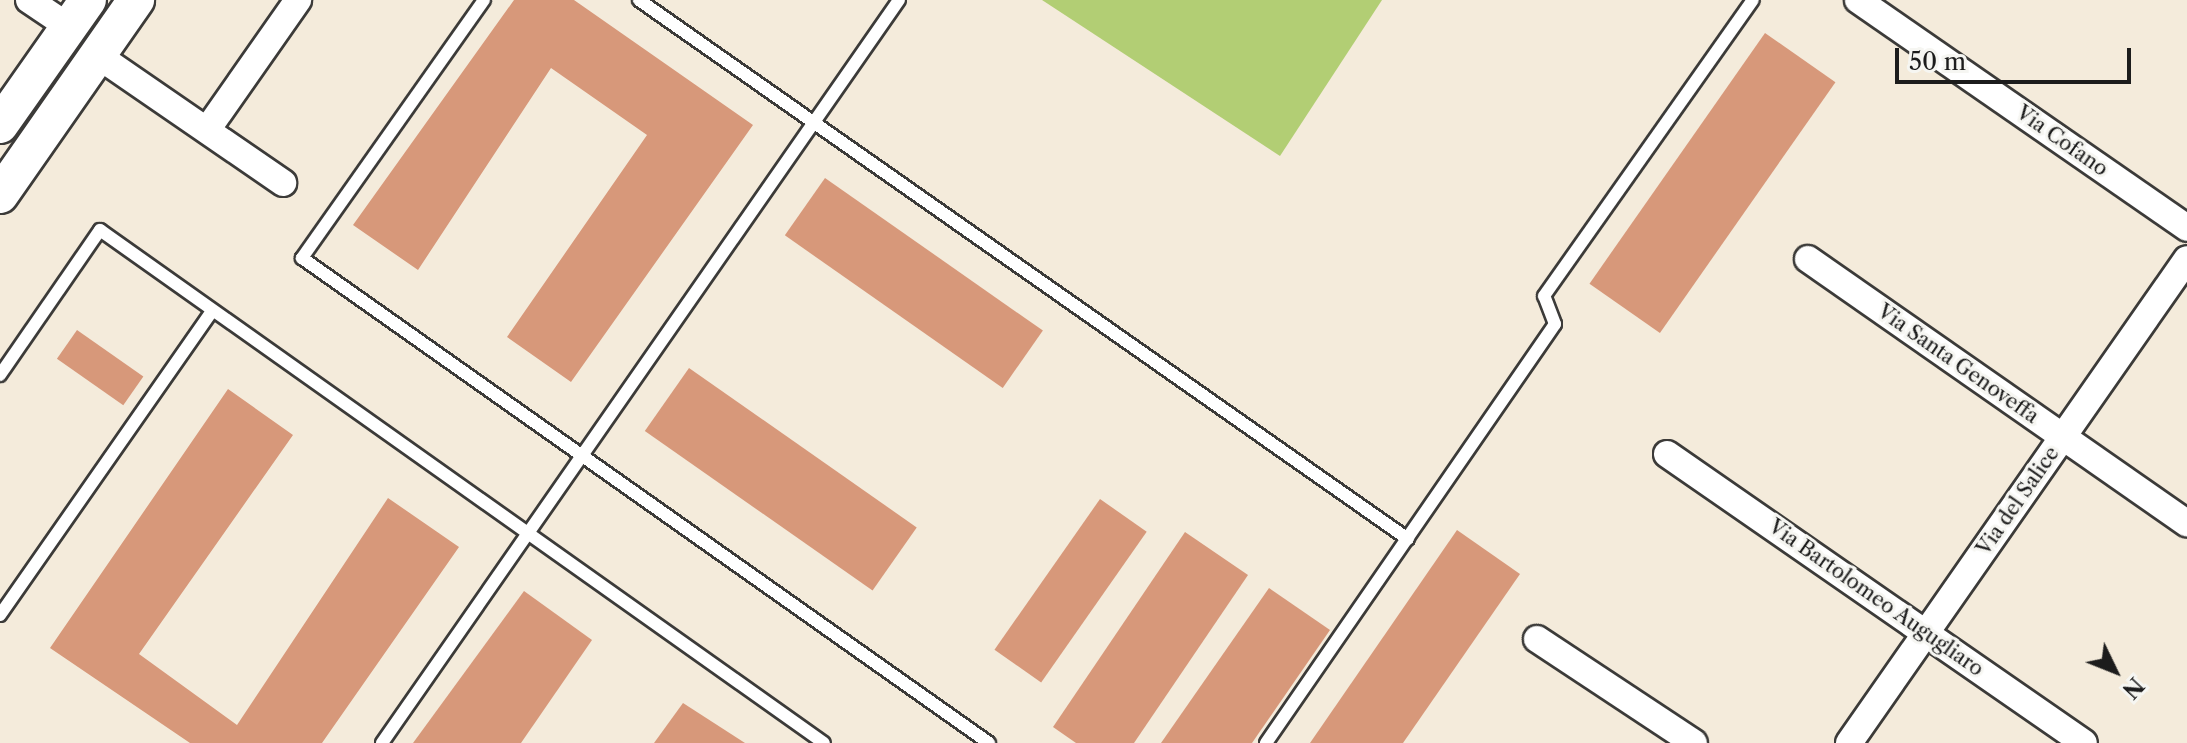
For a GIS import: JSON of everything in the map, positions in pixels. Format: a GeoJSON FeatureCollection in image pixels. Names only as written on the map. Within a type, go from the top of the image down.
{"type":"FeatureCollection","features":[{"type":"Feature","properties":{"kind":"main road"},"geometry":{"type":"LineString","coordinates":[[0,195],[136,0]]}},
{"type":"Feature","properties":{"kind":"main road"},"geometry":{"type":"LineString","coordinates":[[0,125],[78,14]]}},
{"type":"Feature","properties":{"kind":"street"},"geometry":{"type":"LineString","coordinates":[[29,0],[78,14]]}},
{"type":"Feature","properties":{"kind":"street"},"geometry":{"type":"LineString","coordinates":[[207,130],[298,0]]}},
{"type":"Feature","properties":{"kind":"street","name":"Via Cofano"},"geometry":{"type":"LineString","coordinates":[[1858,0],[2187,228]]}},
{"type":"Feature","properties":{"kind":"street"},"geometry":{"type":"LineString","coordinates":[[97,55],[283,183]]}},
{"type":"Feature","properties":{"kind":"street","name":"Via Santa Genoveffa"},"geometry":{"type":"LineString","coordinates":[[1808,259],[2187,523]]}},
{"type":"Feature","properties":{"kind":"street","name":"Via del Salice"},"geometry":{"type":"LineString","coordinates":[[1849,743],[2187,259]]}},
{"type":"Feature","properties":{"kind":"street","name":"Via Bartolomeo Augugliaro"},"geometry":{"type":"LineString","coordinates":[[1667,454],[2084,743]]}},
{"type":"Feature","properties":{"kind":"street"},"geometry":{"type":"LineString","coordinates":[[1537,639],[1694,743]]}},
{"type":"Feature","properties":{"kind":"lane"},"geometry":{"type":"LineString","coordinates":[[484,0],[302,258],[989,743]]}},
{"type":"Feature","properties":{"kind":"lane"},"geometry":{"type":"LineString","coordinates":[[639,0],[1408,539]]}},
{"type":"Feature","properties":{"kind":"lane"},"geometry":{"type":"LineString","coordinates":[[382,743],[899,0]]}},
{"type":"Feature","properties":{"kind":"lane"},"geometry":{"type":"LineString","coordinates":[[1266,743],[1555,324],[1544,296],[1753,0]]}},
{"type":"Feature","properties":{"kind":"lane"},"geometry":{"type":"LineString","coordinates":[[0,375],[100,230],[824,743]]}},
{"type":"Feature","properties":{"kind":"lane"},"geometry":{"type":"LineString","coordinates":[[0,615],[212,311]]}},
{"type":"Feature","properties":{"kind":"green space"},"geometry":{"type":"Polygon","coordinates":[[[1042,0],[1382,0],[1280,156],[1042,0]]]}},
{"type":"Feature","properties":{"kind":"building"},"geometry":{"type":"Polygon","coordinates":[[[514,0],[574,0],[753,125],[571,382],[507,337],[647,135],[551,68],[418,270],[353,225],[514,0]]]}},
{"type":"Feature","properties":{"kind":"building"},"geometry":{"type":"Polygon","coordinates":[[[1765,33],[1835,82],[1660,333],[1589,284],[1765,33]]]}},
{"type":"Feature","properties":{"kind":"building"},"geometry":{"type":"Polygon","coordinates":[[[825,178],[1043,331],[1003,388],[785,235],[825,178]]]}},
{"type":"Feature","properties":{"kind":"building"},"geometry":{"type":"Polygon","coordinates":[[[77,330],[143,376],[123,405],[57,359],[77,330]]]}},
{"type":"Feature","properties":{"kind":"building"},"geometry":{"type":"Polygon","coordinates":[[[689,368],[917,527],[873,591],[645,431],[689,368]]]}},
{"type":"Feature","properties":{"kind":"building"},"geometry":{"type":"Polygon","coordinates":[[[228,389],[293,435],[139,654],[237,725],[388,498],[459,547],[322,743],[190,743],[50,648],[228,389]]]}},
{"type":"Feature","properties":{"kind":"building"},"geometry":{"type":"Polygon","coordinates":[[[1100,499],[1147,532],[1041,682],[994,650],[1100,499]]]}},
{"type":"Feature","properties":{"kind":"building"},"geometry":{"type":"Polygon","coordinates":[[[1457,530],[1520,574],[1403,743],[1310,743],[1457,530]]]}},
{"type":"Feature","properties":{"kind":"building"},"geometry":{"type":"Polygon","coordinates":[[[1185,532],[1248,575],[1134,743],[1076,743],[1053,727],[1185,532]]]}},
{"type":"Feature","properties":{"kind":"building"},"geometry":{"type":"Polygon","coordinates":[[[1269,588],[1330,630],[1252,743],[1161,743],[1269,588]]]}},
{"type":"Feature","properties":{"kind":"building"},"geometry":{"type":"Polygon","coordinates":[[[524,591],[592,640],[521,743],[413,743],[524,591]]]}},
{"type":"Feature","properties":{"kind":"building"},"geometry":{"type":"Polygon","coordinates":[[[683,703],[745,743],[654,743],[683,703]]]}}]}
